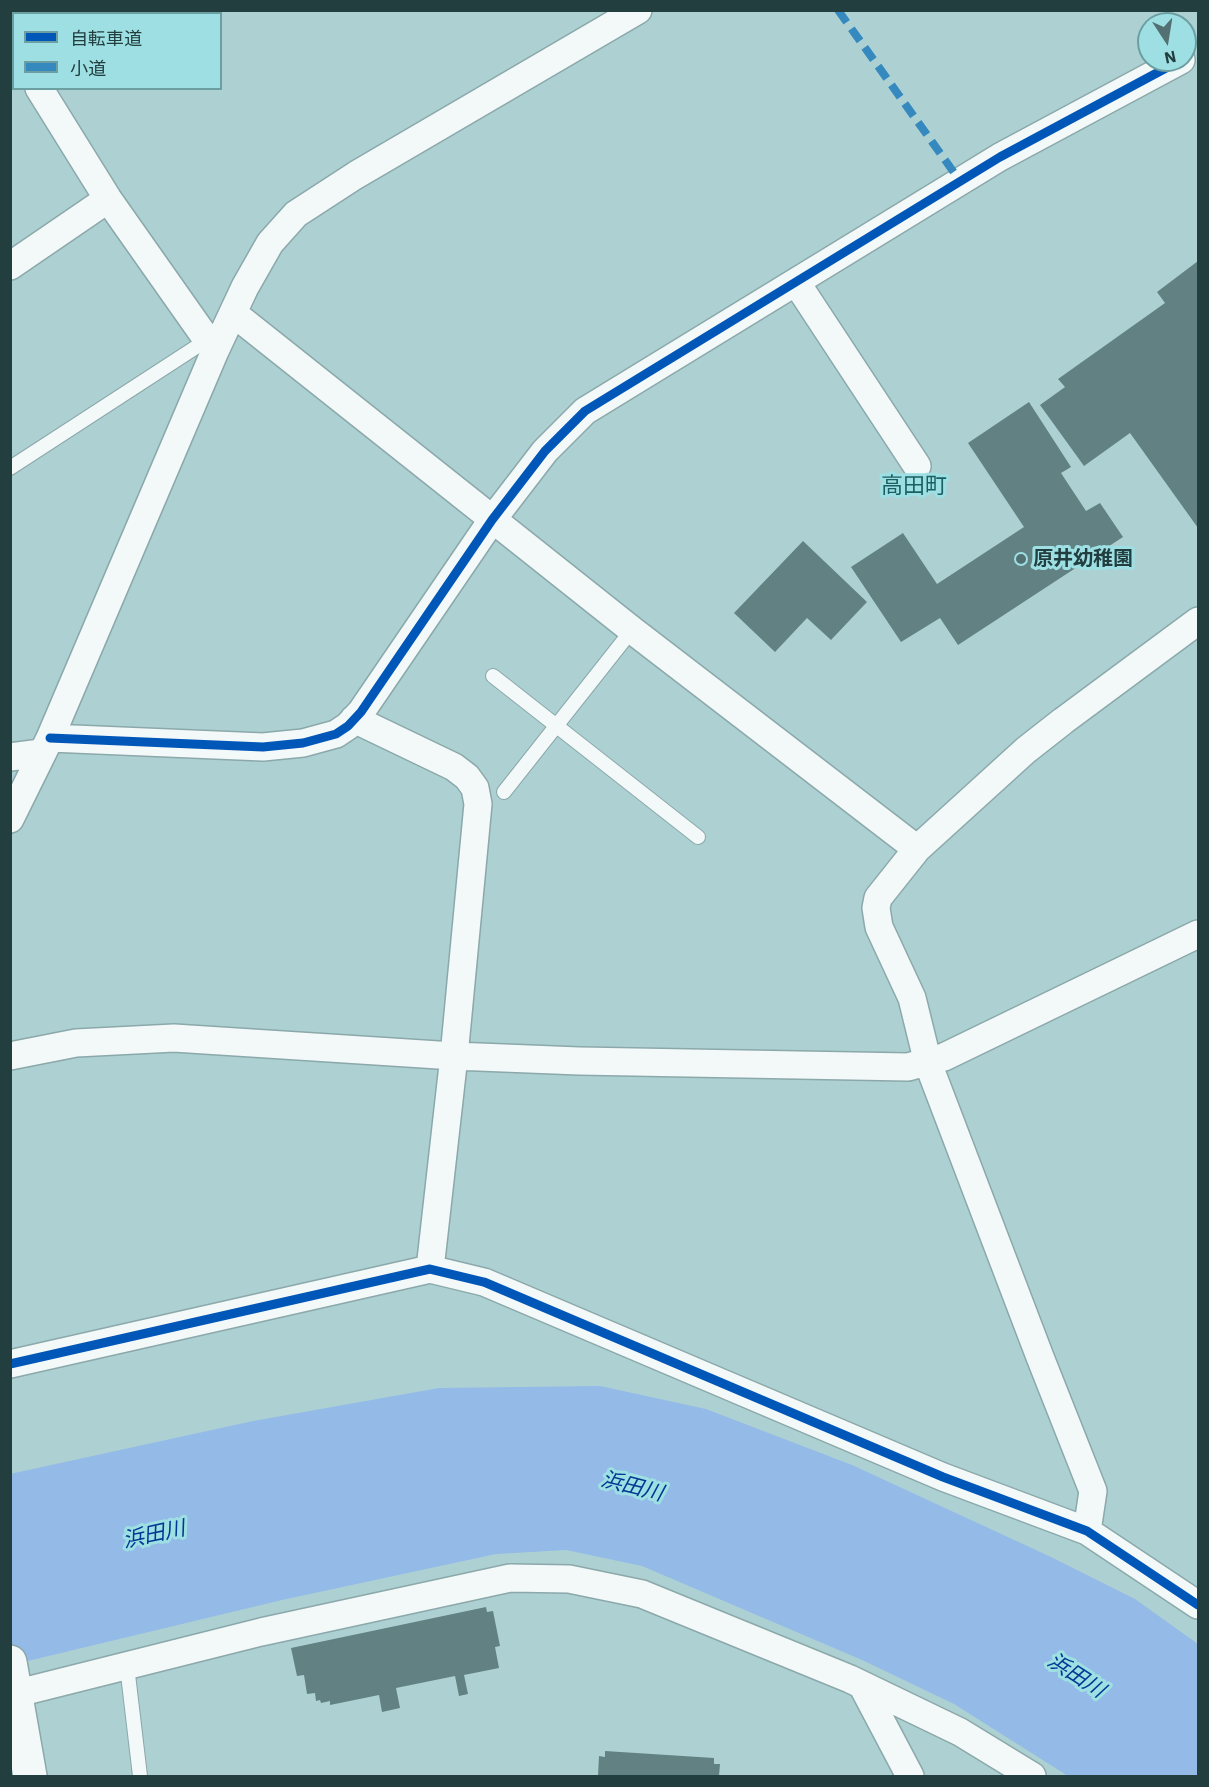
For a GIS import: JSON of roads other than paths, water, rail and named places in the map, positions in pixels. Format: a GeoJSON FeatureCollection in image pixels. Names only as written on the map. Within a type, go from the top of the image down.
{"type":"FeatureCollection","features":[{"type":"Feature","properties":{"kind":"street"},"geometry":{"type":"LineString","coordinates":[[10,819],[45,746],[211,345],[233,313],[270,243],[296,214],[356,175],[638,10]]}},
{"type":"Feature","properties":{"kind":"street"},"geometry":{"type":"LineString","coordinates":[[10,757],[45,746],[263,747],[285,746],[336,734],[354,719],[492,520],[545,451],[585,411],[1000,157],[1159,72]]}},
{"type":"Feature","properties":{"kind":"street"},"geometry":{"type":"LineString","coordinates":[[40,90],[108,199],[211,345]]}},
{"type":"Feature","properties":{"kind":"street"},"geometry":{"type":"LineString","coordinates":[[10,266],[108,199]]}},
{"type":"Feature","properties":{"kind":"street"},"geometry":{"type":"LineString","coordinates":[[796,282],[917,466]]}},
{"type":"Feature","properties":{"kind":"street"},"geometry":{"type":"LineString","coordinates":[[233,313],[431,468],[492,520],[632,630],[917,849]]}},
{"type":"Feature","properties":{"kind":"street"},"geometry":{"type":"LineString","coordinates":[[1087,1530],[1093,1491],[928,1063],[912,998],[879,927],[876,908],[878,898],[917,849],[1026,750],[1198,621]]}},
{"type":"Feature","properties":{"kind":"street"},"geometry":{"type":"LineString","coordinates":[[354,719],[454,767],[467,777],[475,788],[478,804],[454,1056],[430,1269]]}},
{"type":"Feature","properties":{"kind":"street"},"geometry":{"type":"LineString","coordinates":[[10,1056],[76,1043],[174,1038],[454,1056],[579,1061],[908,1067],[945,1057],[1198,934]]}},
{"type":"Feature","properties":{"kind":"street"},"geometry":{"type":"LineString","coordinates":[[10,1364],[430,1269],[484,1282],[943,1477],[1087,1530],[1198,1605]]}},
{"type":"Feature","properties":{"kind":"street"},"geometry":{"type":"LineString","coordinates":[[30,1776],[13,1684],[127,1666],[261,1632],[510,1578],[569,1579],[642,1594],[862,1685],[960,1732],[1032,1776]]}},
{"type":"Feature","properties":{"kind":"street"},"geometry":{"type":"LineString","coordinates":[[862,1685],[910,1776]]}},
{"type":"Feature","properties":{"kind":"lane"},"geometry":{"type":"LineString","coordinates":[[10,468],[211,345]]}},
{"type":"Feature","properties":{"kind":"lane"},"geometry":{"type":"LineString","coordinates":[[504,792],[632,630]]}},
{"type":"Feature","properties":{"kind":"lane"},"geometry":{"type":"LineString","coordinates":[[493,676],[698,837]]}},
{"type":"Feature","properties":{"kind":"lane"},"geometry":{"type":"LineString","coordinates":[[127,1666],[140,1776]]}},
{"type":"Feature","properties":{"kind":"water","name":"浜田川"},"geometry":{"type":"Polygon","coordinates":[[[600,1386],[706,1409],[852,1465],[1051,1557],[1135,1599],[1198,1644],[1198,1776],[1068,1776],[954,1704],[862,1660],[642,1566],[566,1550],[496,1554],[282,1600],[11,1665],[10,1474],[253,1421],[439,1388],[600,1386]]]}},
{"type":"Feature","properties":{"kind":"place","name":"原井幼稚園"},"geometry":{"type":"Point","coordinates":[1021,559]}},
{"type":"Feature","properties":{"kind":"district","name":"高田町"},"geometry":{"type":"Point","coordinates":[914,487]}}]}
